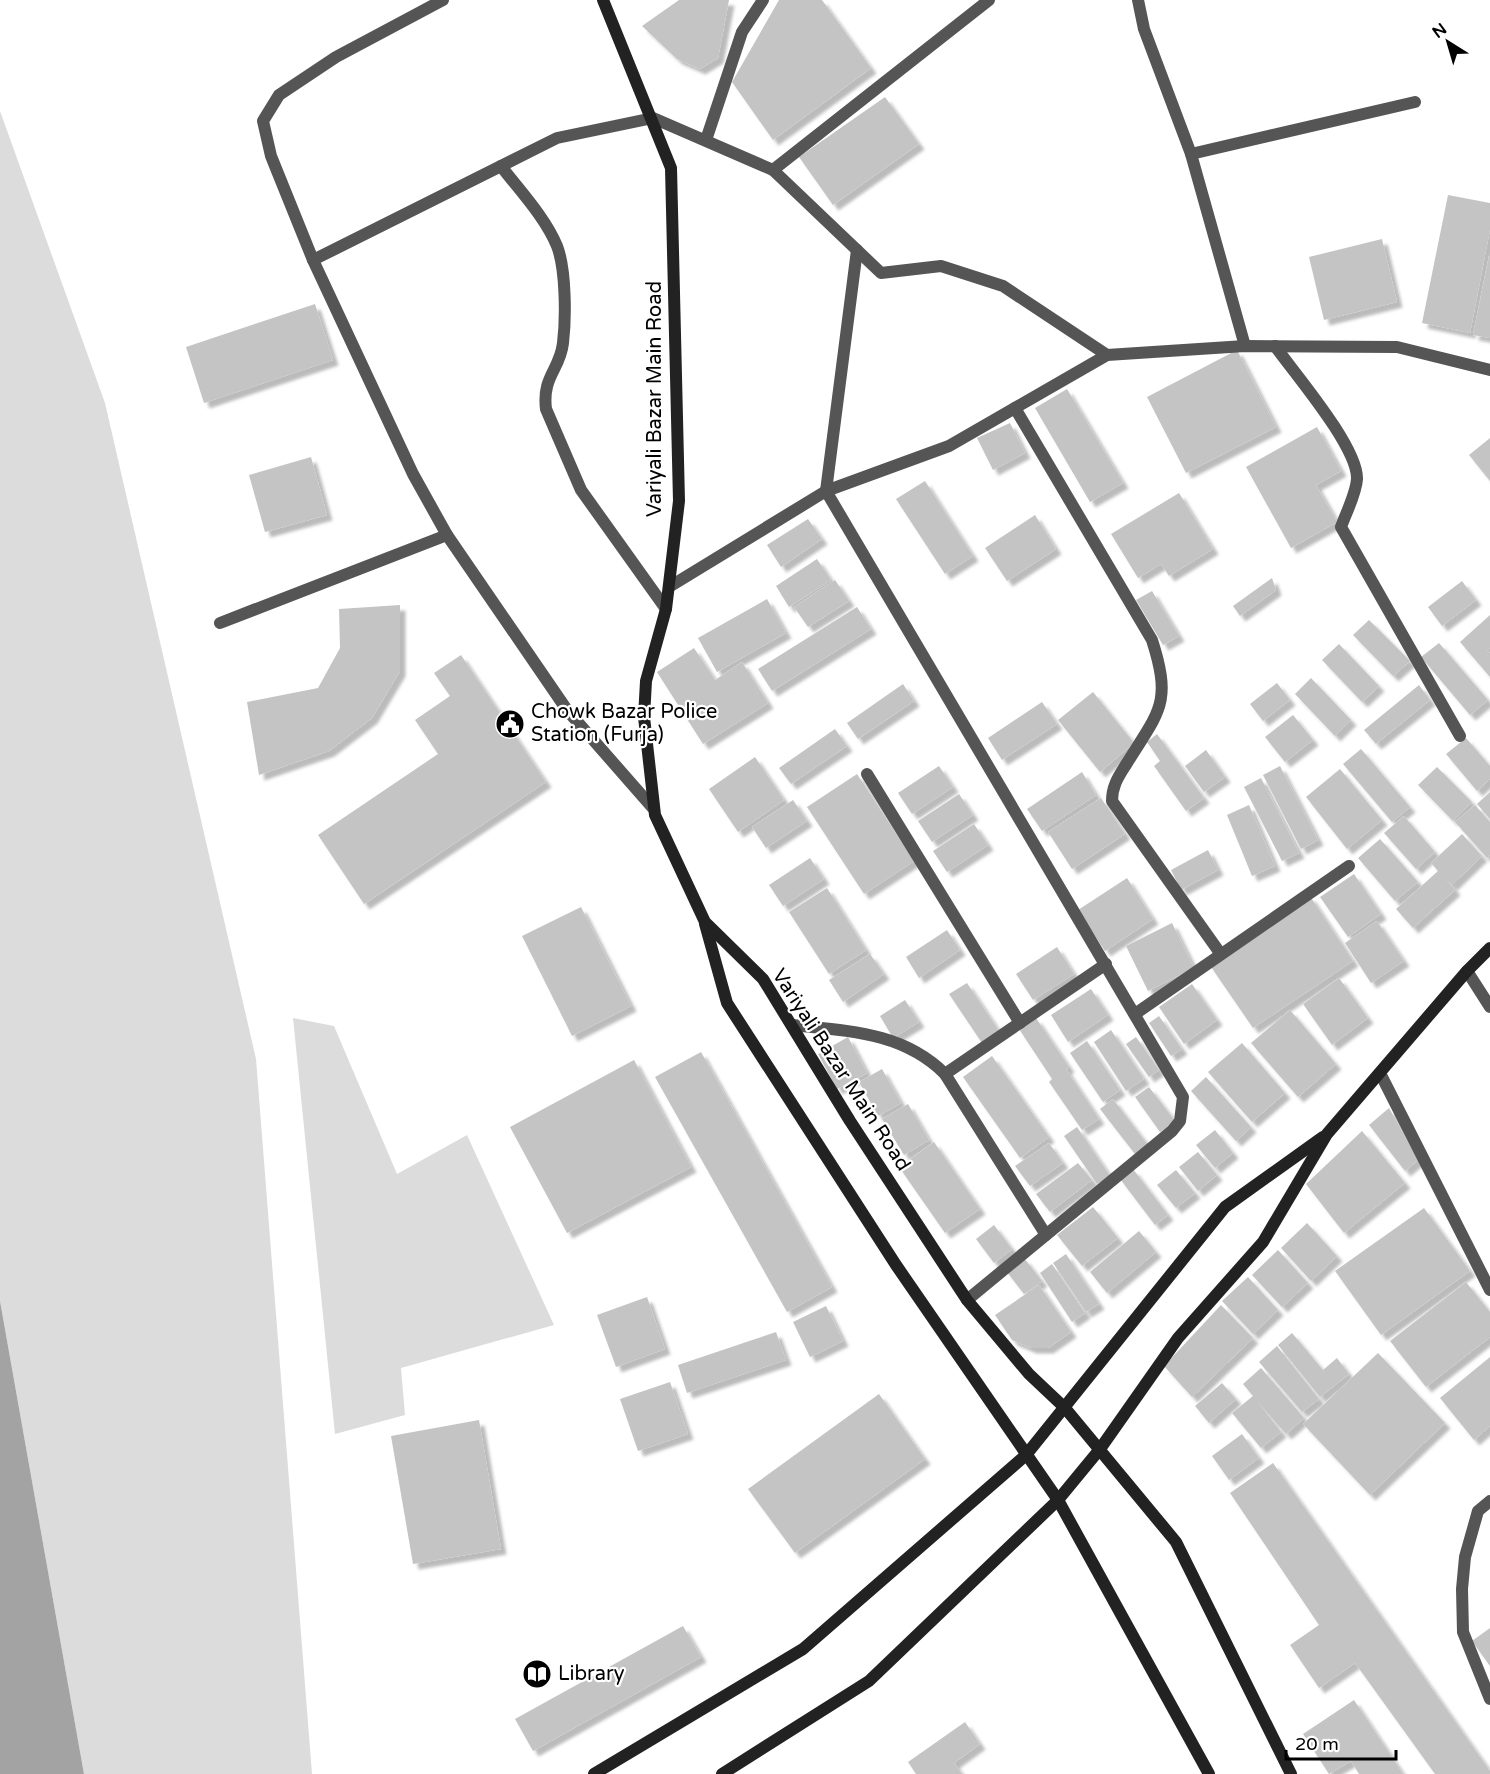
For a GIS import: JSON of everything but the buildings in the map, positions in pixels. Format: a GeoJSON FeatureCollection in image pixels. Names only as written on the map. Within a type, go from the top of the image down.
{"type":"FeatureCollection","features":[{"type":"Feature","properties":{"kind":"main road","name":"Variyali Bazar Main Road"},"geometry":{"type":"LineString","coordinates":[[603,0],[653,118],[671,168],[679,501],[666,609],[646,681],[644,717],[652,807],[705,922],[763,980],[850,1120],[967,1300],[1029,1374],[1065,1408],[1176,1542],[1291,1774]]}},
{"type":"Feature","properties":{"kind":"main road"},"geometry":{"type":"LineString","coordinates":[[705,922],[727,1003],[896,1265],[1058,1500],[1209,1774]]}},
{"type":"Feature","properties":{"kind":"main road"},"geometry":{"type":"LineString","coordinates":[[722,1774],[869,1681],[1058,1500],[1100,1449],[1178,1338],[1263,1242],[1327,1134],[1467,971],[1490,948]]}},
{"type":"Feature","properties":{"kind":"main road"},"geometry":{"type":"LineString","coordinates":[[594,1774],[803,1649],[1026,1455],[1225,1207],[1327,1134]]}},
{"type":"Feature","properties":{"kind":"street"},"geometry":{"type":"LineString","coordinates":[[443,0],[336,57],[279,95],[263,121],[271,156],[313,260],[413,474],[447,535],[567,710],[652,807]]}},
{"type":"Feature","properties":{"kind":"street"},"geometry":{"type":"LineString","coordinates":[[706,140],[742,32],[763,0]]}},
{"type":"Feature","properties":{"kind":"street"},"geometry":{"type":"LineString","coordinates":[[773,170],[989,0]]}},
{"type":"Feature","properties":{"kind":"street"},"geometry":{"type":"LineString","coordinates":[[1138,0],[1144,29],[1191,154],[1245,346]]}},
{"type":"Feature","properties":{"kind":"street"},"geometry":{"type":"LineString","coordinates":[[1191,154],[1415,102]]}},
{"type":"Feature","properties":{"kind":"street"},"geometry":{"type":"LineString","coordinates":[[313,260],[557,138],[653,118],[773,170],[881,273],[941,266],[1003,286],[1107,355]]}},
{"type":"Feature","properties":{"kind":"street"},"geometry":{"type":"LineString","coordinates":[[501,166],[545,224],[557,246],[562,267],[563,342],[560,356],[548,378],[544,394],[546,409],[581,490],[666,609]]}},
{"type":"Feature","properties":{"kind":"street"},"geometry":{"type":"LineString","coordinates":[[857,250],[826,491],[1183,1097],[1180,1121],[967,1300]]}},
{"type":"Feature","properties":{"kind":"street"},"geometry":{"type":"LineString","coordinates":[[669,586],[826,491],[949,446],[1107,355],[1245,346],[1396,346],[1490,370]]}},
{"type":"Feature","properties":{"kind":"street"},"geometry":{"type":"LineString","coordinates":[[1275,346],[1341,437],[1352,460],[1357,479],[1341,528],[1460,736]]}},
{"type":"Feature","properties":{"kind":"street"},"geometry":{"type":"LineString","coordinates":[[1015,408],[1152,640],[1162,673],[1163,695],[1155,718],[1112,787],[1112,801],[1220,954]]}},
{"type":"Feature","properties":{"kind":"street"},"geometry":{"type":"LineString","coordinates":[[220,623],[447,535]]}},
{"type":"Feature","properties":{"kind":"street"},"geometry":{"type":"LineString","coordinates":[[867,774],[1020,1023]]}},
{"type":"Feature","properties":{"kind":"street"},"geometry":{"type":"LineString","coordinates":[[1135,1014],[1349,866]]}},
{"type":"Feature","properties":{"kind":"street"},"geometry":{"type":"LineString","coordinates":[[945,1074],[1106,964]]}},
{"type":"Feature","properties":{"kind":"street"},"geometry":{"type":"LineString","coordinates":[[1467,971],[1490,1007]]}},
{"type":"Feature","properties":{"kind":"street"},"geometry":{"type":"LineString","coordinates":[[792,1025],[861,1032],[915,1049],[928,1058],[945,1074],[1046,1235]]}},
{"type":"Feature","properties":{"kind":"street"},"geometry":{"type":"LineString","coordinates":[[1380,1073],[1490,1290]]}},
{"type":"Feature","properties":{"kind":"street"},"geometry":{"type":"LineString","coordinates":[[1490,1501],[1478,1511],[1465,1557],[1462,1589],[1463,1632],[1490,1699]]}},
{"type":"Feature","properties":{"kind":"shaded area"},"geometry":{"type":"Polygon","coordinates":[[[0,111],[105,403],[256,1059],[312,1774],[84,1774],[0,1301],[0,111]]]}},
{"type":"Feature","properties":{"kind":"shaded area"},"geometry":{"type":"Polygon","coordinates":[[[293,1018],[334,1026],[397,1174],[467,1135],[554,1325],[401,1368],[405,1415],[335,1434],[293,1018]]]}},
{"type":"Feature","properties":{"kind":"shaded area"},"geometry":{"type":"Polygon","coordinates":[[[0,1301],[84,1774],[0,1774],[0,1301]]]}},
{"type":"Feature","properties":{"kind":"place","name":"Chowk Bazar Police Station (Furja)"},"geometry":{"type":"Point","coordinates":[510,724]}},
{"type":"Feature","properties":{"kind":"place","name":"Library"},"geometry":{"type":"Point","coordinates":[537,1674]}}]}
